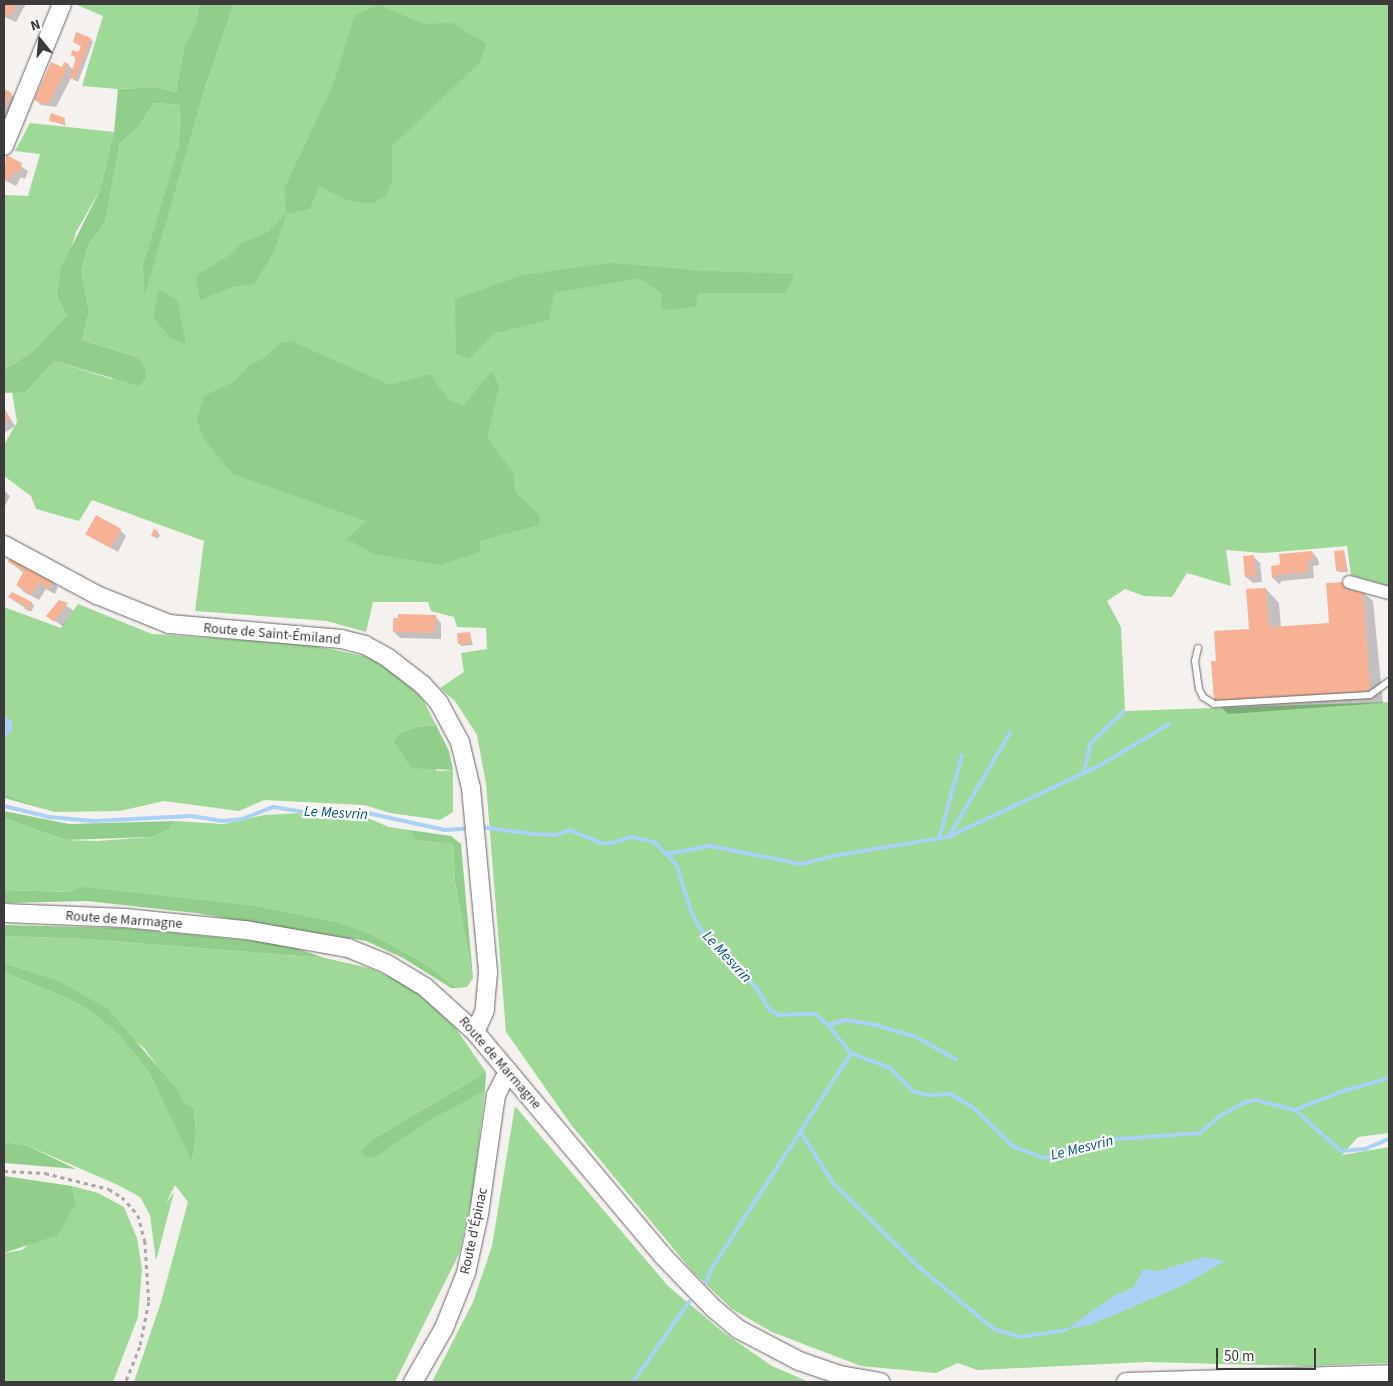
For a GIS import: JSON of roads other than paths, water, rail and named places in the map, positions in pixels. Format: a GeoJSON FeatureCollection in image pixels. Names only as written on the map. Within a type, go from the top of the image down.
{"type":"FeatureCollection","features":[{"type":"Feature","properties":{"kind":"main road"},"geometry":{"type":"LineString","coordinates":[[4,146],[62,4]]}},
{"type":"Feature","properties":{"kind":"main road","name":"Route de Saint-Émiland"},"geometry":{"type":"LineString","coordinates":[[4,545],[97,594],[169,624],[341,639],[365,645],[388,658],[423,685],[439,703],[460,742],[471,788],[488,972],[485,1010],[475,1032]]}},
{"type":"Feature","properties":{"kind":"main road","name":"Route de Marmagne"},"geometry":{"type":"LineString","coordinates":[[4,913],[125,918],[209,927],[348,948],[408,975],[475,1032],[668,1262],[738,1329],[799,1361],[840,1375],[880,1382]]}},
{"type":"Feature","properties":{"kind":"main road","name":"Route d'Épinac"},"geometry":{"type":"LineString","coordinates":[[413,1382],[444,1328],[466,1273],[480,1214],[496,1095],[508,1071]]}},
{"type":"Feature","properties":{"kind":"main road"},"geometry":{"type":"LineString","coordinates":[[1126,1382],[1389,1374]]}},
{"type":"Feature","properties":{"kind":"street"},"geometry":{"type":"LineString","coordinates":[[1349,582],[1389,593]]}},
{"type":"Feature","properties":{"kind":"lane"},"geometry":{"type":"LineString","coordinates":[[1198,648],[1195,661],[1199,689],[1203,697],[1214,704],[1370,695],[1389,681]]}},
{"type":"Feature","properties":{"kind":"water"},"geometry":{"type":"Polygon","coordinates":[[[4,715],[12,722],[12,732],[4,737],[4,715]]]}},
{"type":"Feature","properties":{"kind":"water"},"geometry":{"type":"Polygon","coordinates":[[[1204,1257],[1225,1261],[1182,1286],[1090,1325],[1066,1330],[1113,1296],[1134,1287],[1143,1269],[1158,1271],[1204,1257]]]}},
{"type":"Feature","properties":{"kind":"waterway"},"geometry":{"type":"LineString","coordinates":[[1084,773],[1090,744],[1124,711]]}},
{"type":"Feature","properties":{"kind":"waterway"},"geometry":{"type":"LineString","coordinates":[[667,854],[710,846],[801,864],[833,856],[948,837],[1097,767],[1169,724]]}},
{"type":"Feature","properties":{"kind":"waterway"},"geometry":{"type":"LineString","coordinates":[[949,836],[1010,733]]}},
{"type":"Feature","properties":{"kind":"waterway"},"geometry":{"type":"LineString","coordinates":[[939,839],[962,755]]}},
{"type":"Feature","properties":{"kind":"waterway","name":"Le Mesvrin"},"geometry":{"type":"LineString","coordinates":[[4,806],[49,817],[93,821],[191,816],[223,821],[242,819],[273,807],[312,813],[363,812],[445,830],[471,828]]}},
{"type":"Feature","properties":{"kind":"waterway","name":"Le Mesvrin"},"geometry":{"type":"LineString","coordinates":[[480,827],[556,835],[570,830],[600,843],[612,843],[632,837],[654,842],[676,864],[692,914],[704,935],[756,987],[768,1008],[778,1015],[815,1014],[828,1025],[851,1053],[890,1068],[913,1091],[926,1095],[950,1094],[971,1106],[1014,1147],[1045,1158],[1104,1140],[1200,1133],[1220,1116],[1245,1102],[1256,1100],[1295,1110],[1341,1151],[1365,1149],[1389,1139]]}},
{"type":"Feature","properties":{"kind":"waterway"},"geometry":{"type":"LineString","coordinates":[[828,1025],[845,1020],[876,1025],[916,1037],[956,1059]]}},
{"type":"Feature","properties":{"kind":"waterway"},"geometry":{"type":"LineString","coordinates":[[706,1283],[712,1268],[851,1053]]}},
{"type":"Feature","properties":{"kind":"waterway"},"geometry":{"type":"LineString","coordinates":[[1295,1110],[1343,1091],[1386,1079]]}},
{"type":"Feature","properties":{"kind":"waterway"},"geometry":{"type":"LineString","coordinates":[[800,1131],[833,1183],[920,1268],[994,1329],[1020,1337],[1066,1330]]}},
{"type":"Feature","properties":{"kind":"waterway"},"geometry":{"type":"LineString","coordinates":[[633,1382],[689,1302]]}}]}
